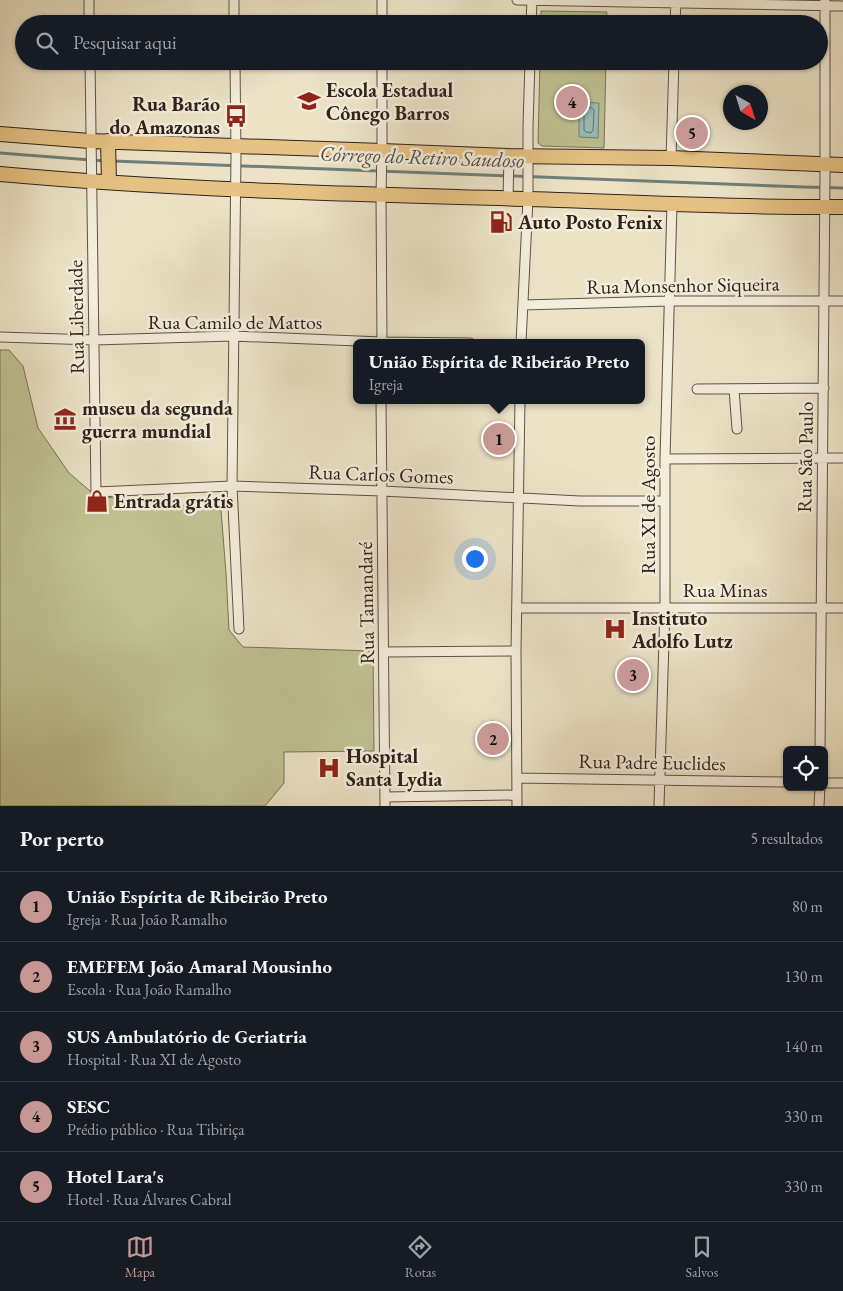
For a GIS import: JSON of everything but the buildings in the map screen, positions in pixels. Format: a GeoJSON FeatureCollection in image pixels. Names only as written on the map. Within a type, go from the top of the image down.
{"type":"FeatureCollection","features":[{"type":"Feature","properties":{"kind":"main road"},"geometry":{"type":"LineString","coordinates":[[0,134],[90,145],[528,162],[671,158],[825,170],[843,165]]}},
{"type":"Feature","properties":{"kind":"main road"},"geometry":{"type":"LineString","coordinates":[[108,145],[108,177]]}},
{"type":"Feature","properties":{"kind":"main road"},"geometry":{"type":"LineString","coordinates":[[0,174],[92,176],[236,184],[508,194],[672,204],[825,203],[843,207]]}},
{"type":"Feature","properties":{"kind":"street"},"geometry":{"type":"LineString","coordinates":[[89,0],[89,15]]}},
{"type":"Feature","properties":{"kind":"street"},"geometry":{"type":"LineString","coordinates":[[234,0],[234,15]]}},
{"type":"Feature","properties":{"kind":"street"},"geometry":{"type":"LineString","coordinates":[[382,0],[382,15]]}},
{"type":"Feature","properties":{"kind":"street"},"geometry":{"type":"LineString","coordinates":[[517,0],[825,3],[843,6]]}},
{"type":"Feature","properties":{"kind":"street"},"geometry":{"type":"LineString","coordinates":[[531,15],[532,0]]}},
{"type":"Feature","properties":{"kind":"street"},"geometry":{"type":"LineString","coordinates":[[675,15],[676,1]]}},
{"type":"Feature","properties":{"kind":"street","name":"Rua Liberdade"},"geometry":{"type":"LineString","coordinates":[[90,70],[96,492]]}},
{"type":"Feature","properties":{"kind":"street"},"geometry":{"type":"LineString","coordinates":[[235,70],[236,184],[232,486],[239,629]]}},
{"type":"Feature","properties":{"kind":"street"},"geometry":{"type":"LineString","coordinates":[[382,70],[382,339]]}},
{"type":"Feature","properties":{"kind":"street"},"geometry":{"type":"LineString","coordinates":[[521,339],[528,195],[530,70]]}},
{"type":"Feature","properties":{"kind":"street"},"geometry":{"type":"LineString","coordinates":[[671,158],[674,70]]}},
{"type":"Feature","properties":{"kind":"street","name":"Rua São Paulo"},"geometry":{"type":"LineString","coordinates":[[820,746],[825,70]]}},
{"type":"Feature","properties":{"kind":"street"},"geometry":{"type":"LineString","coordinates":[[508,194],[509,160]]}},
{"type":"Feature","properties":{"kind":"street","name":"Rua XI de Agosto"},"geometry":{"type":"LineString","coordinates":[[659,806],[664,607],[664,501],[672,204]]}},
{"type":"Feature","properties":{"kind":"street","name":"Rua Monsenhor Siqueira"},"geometry":{"type":"LineString","coordinates":[[523,305],[669,301],[843,301]]}},
{"type":"Feature","properties":{"kind":"street","name":"Rua Camilo de Mattos"},"geometry":{"type":"LineString","coordinates":[[0,337],[94,340],[233,336],[353,341]]}},
{"type":"Feature","properties":{"kind":"street"},"geometry":{"type":"LineString","coordinates":[[697,389],[824,388]]}},
{"type":"Feature","properties":{"kind":"street"},"geometry":{"type":"LineString","coordinates":[[734,389],[737,429]]}},
{"type":"Feature","properties":{"kind":"street","name":"Rua Tamandaré"},"geometry":{"type":"LineString","coordinates":[[382,404],[385,801]]}},
{"type":"Feature","properties":{"kind":"street"},"geometry":{"type":"LineString","coordinates":[[517,806],[516,651],[520,404]]}},
{"type":"Feature","properties":{"kind":"street"},"geometry":{"type":"LineString","coordinates":[[665,459],[843,458]]}},
{"type":"Feature","properties":{"kind":"street","name":"Rua Carlos Gomes"},"geometry":{"type":"LineString","coordinates":[[96,492],[232,486],[580,501],[664,501]]}},
{"type":"Feature","properties":{"kind":"street","name":"Rua Minas"},"geometry":{"type":"LineString","coordinates":[[517,608],[843,608]]}},
{"type":"Feature","properties":{"kind":"street"},"geometry":{"type":"LineString","coordinates":[[384,652],[516,651]]}},
{"type":"Feature","properties":{"kind":"street","name":"Rua Padre Euclides"},"geometry":{"type":"LineString","coordinates":[[518,778],[783,782]]}},
{"type":"Feature","properties":{"kind":"street"},"geometry":{"type":"LineString","coordinates":[[828,783],[843,783]]}},
{"type":"Feature","properties":{"kind":"street"},"geometry":{"type":"LineString","coordinates":[[819,806],[820,791]]}},
{"type":"Feature","properties":{"kind":"street"},"geometry":{"type":"LineString","coordinates":[[385,801],[517,795]]}},
{"type":"Feature","properties":{"kind":"green space"},"geometry":{"type":"Polygon","coordinates":[[[541,11],[607,12],[607,15],[541,15],[541,11]]]}},
{"type":"Feature","properties":{"kind":"green space"},"geometry":{"type":"Polygon","coordinates":[[[540,70],[606,70],[604,148],[542,146],[538,143],[540,70]]]}},
{"type":"Feature","properties":{"kind":"green space"},"geometry":{"type":"Polygon","coordinates":[[[0,350],[9,350],[23,366],[38,428],[69,473],[96,496],[221,510],[229,630],[243,647],[373,651],[374,751],[284,752],[284,783],[265,806],[0,806],[0,350]]]}},
{"type":"Feature","properties":{"kind":"water"},"geometry":{"type":"Polygon","coordinates":[[[579,102],[599,103],[598,138],[579,137],[579,102]]]}},
{"type":"Feature","properties":{"kind":"waterway","name":"Córrego do Retiro Saudoso"},"geometry":{"type":"LineString","coordinates":[[0,153],[104,161]]}},
{"type":"Feature","properties":{"kind":"waterway","name":"Córrego do Retiro Saudoso"},"geometry":{"type":"LineString","coordinates":[[113,161],[843,188]]}},
{"type":"Feature","properties":{"kind":"place","name":"Escola Estadual Cônego Barros"},"geometry":{"type":"Point","coordinates":[309,101]}},
{"type":"Feature","properties":{"kind":"place","name":"SESC"},"geometry":{"type":"Point","coordinates":[572,102]}},
{"type":"Feature","properties":{"kind":"place","name":"Rua Barão do Amazonas"},"geometry":{"type":"Point","coordinates":[236,116]}},
{"type":"Feature","properties":{"kind":"place","name":"Hotel Lara's"},"geometry":{"type":"Point","coordinates":[692,133]}},
{"type":"Feature","properties":{"kind":"place","name":"Auto Posto Fenix"},"geometry":{"type":"Point","coordinates":[501,222]}},
{"type":"Feature","properties":{"kind":"place","name":"museu da segunda guerra mundial"},"geometry":{"type":"Point","coordinates":[65,419]}},
{"type":"Feature","properties":{"kind":"place","name":"União Espírita de Ribeirão Preto"},"geometry":{"type":"Point","coordinates":[499,439]}},
{"type":"Feature","properties":{"kind":"place","name":"Entrada grátis"},"geometry":{"type":"Point","coordinates":[97,501]}},
{"type":"Feature","properties":{"kind":"place","name":"Instituto Adolfo Lutz"},"geometry":{"type":"Point","coordinates":[615,629]}},
{"type":"Feature","properties":{"kind":"place","name":"SUS Ambulatório de Geriatria"},"geometry":{"type":"Point","coordinates":[633,675]}},
{"type":"Feature","properties":{"kind":"place","name":"EMEFEM João Amaral Mousinho"},"geometry":{"type":"Point","coordinates":[493,739]}},
{"type":"Feature","properties":{"kind":"place","name":"Hospital Santa Lydia"},"geometry":{"type":"Point","coordinates":[329,768]}}]}
